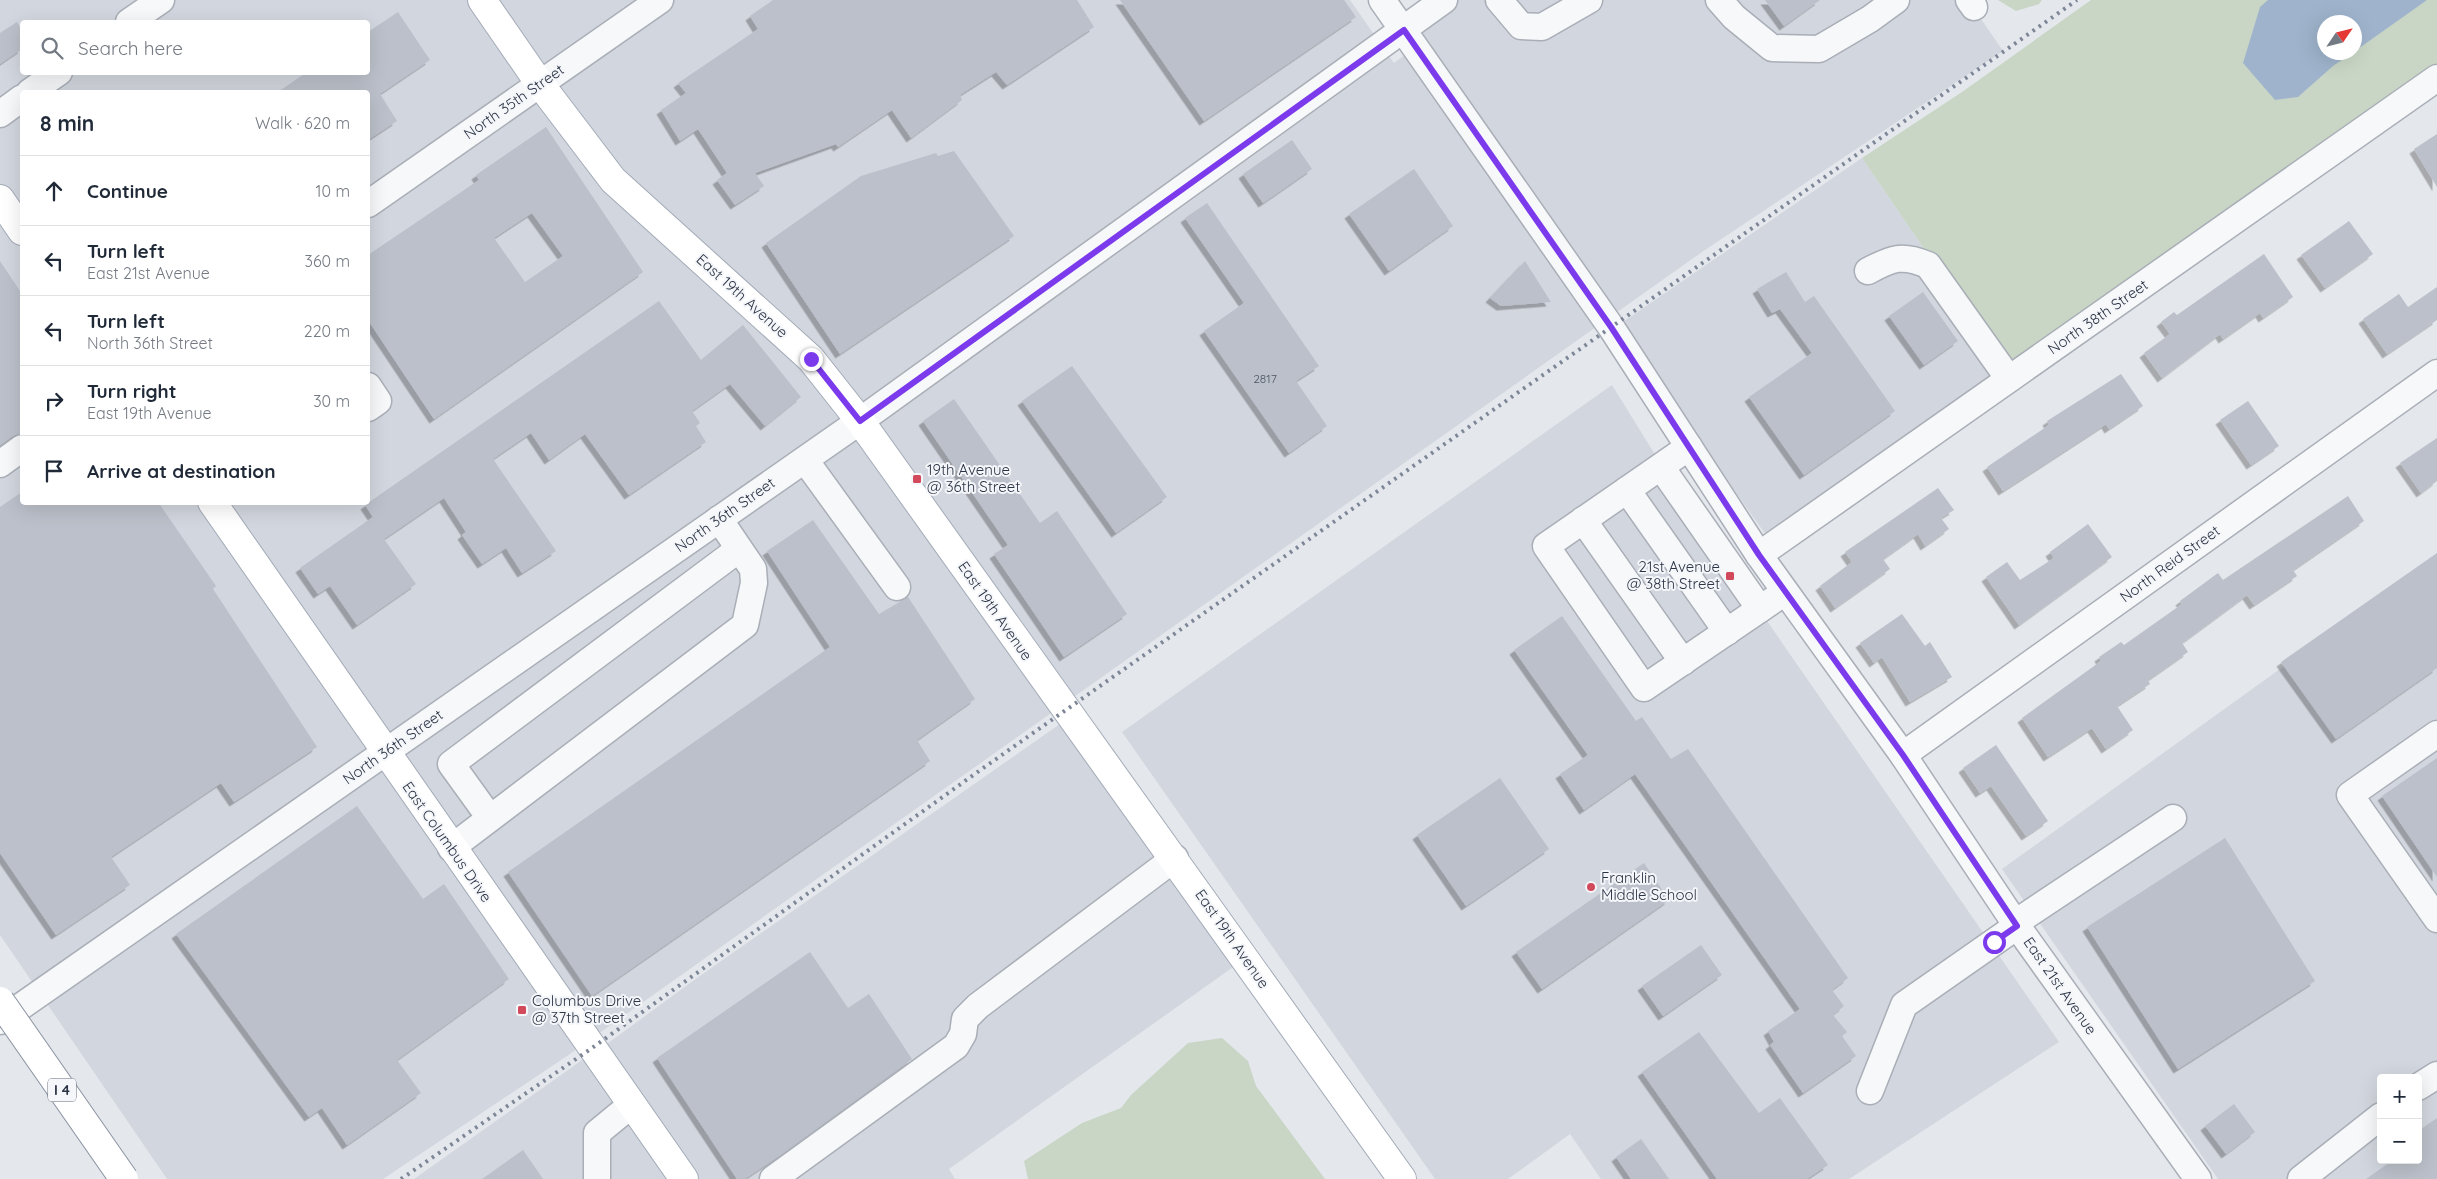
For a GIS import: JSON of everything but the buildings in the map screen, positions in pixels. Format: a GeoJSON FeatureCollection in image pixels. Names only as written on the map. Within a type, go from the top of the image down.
{"type":"FeatureCollection","features":[{"type":"Feature","properties":{"kind":"main road","name":"East 19th Avenue"},"geometry":{"type":"LineString","coordinates":[[482,0],[540,84],[614,180],[811,359],[860,421],[1041,677],[1175,858],[1402,1179]]}},
{"type":"Feature","properties":{"kind":"main road"},"geometry":{"type":"LineString","coordinates":[[0,200],[20,229]]}},
{"type":"Feature","properties":{"kind":"main road","name":"East Columbus Drive"},"geometry":{"type":"LineString","coordinates":[[219,505],[384,753],[684,1179]]}},
{"type":"Feature","properties":{"kind":"main road","name":"I 4"},"geometry":{"type":"LineString","coordinates":[[0,1001],[124,1179]]}},
{"type":"Feature","properties":{"kind":"street"},"geometry":{"type":"LineString","coordinates":[[132,20],[161,0]]}},
{"type":"Feature","properties":{"kind":"street","name":"North 35th Street"},"geometry":{"type":"LineString","coordinates":[[370,203],[660,0]]}},
{"type":"Feature","properties":{"kind":"street","name":"East 21st Avenue"},"geometry":{"type":"LineString","coordinates":[[1382,0],[1611,327],[1759,555],[1903,755],[2016,924],[2198,1179]]}},
{"type":"Feature","properties":{"kind":"street","name":"North 36th Street"},"geometry":{"type":"LineString","coordinates":[[0,1020],[805,460],[1444,0]]}},
{"type":"Feature","properties":{"kind":"street"},"geometry":{"type":"LineString","coordinates":[[1500,0],[1521,26],[1542,27],[1589,0]]}},
{"type":"Feature","properties":{"kind":"street"},"geometry":{"type":"LineString","coordinates":[[1720,0],[1734,17],[1772,48],[1819,49],[1870,19],[1896,0]]}},
{"type":"Feature","properties":{"kind":"street"},"geometry":{"type":"LineString","coordinates":[[33,90],[55,75]]}},
{"type":"Feature","properties":{"kind":"street","name":"North 38th Street"},"geometry":{"type":"LineString","coordinates":[[1759,555],[2437,78]]}},
{"type":"Feature","properties":{"kind":"street"},"geometry":{"type":"LineString","coordinates":[[0,114],[20,99]]}},
{"type":"Feature","properties":{"kind":"street"},"geometry":{"type":"LineString","coordinates":[[1868,271],[1900,257],[1912,258],[1928,265],[2009,379]]}},
{"type":"Feature","properties":{"kind":"street","name":"North Reid Street"},"geometry":{"type":"LineString","coordinates":[[1903,755],[2437,373]]}},
{"type":"Feature","properties":{"kind":"street"},"geometry":{"type":"LineString","coordinates":[[370,389],[378,401],[370,407]]}},
{"type":"Feature","properties":{"kind":"street"},"geometry":{"type":"LineString","coordinates":[[1689,447],[1546,546],[1644,688],[1785,592]]}},
{"type":"Feature","properties":{"kind":"street"},"geometry":{"type":"LineString","coordinates":[[0,464],[20,449]]}},
{"type":"Feature","properties":{"kind":"street"},"geometry":{"type":"LineString","coordinates":[[805,460],[897,587]]}},
{"type":"Feature","properties":{"kind":"street"},"geometry":{"type":"LineString","coordinates":[[1661,466],[1760,609]]}},
{"type":"Feature","properties":{"kind":"street"},"geometry":{"type":"LineString","coordinates":[[1627,490],[1726,632]]}},
{"type":"Feature","properties":{"kind":"street"},"geometry":{"type":"LineString","coordinates":[[451,848],[746,625],[754,583],[753,569],[719,519]]}},
{"type":"Feature","properties":{"kind":"street"},"geometry":{"type":"LineString","coordinates":[[1584,520],[1683,662]]}},
{"type":"Feature","properties":{"kind":"street"},"geometry":{"type":"LineString","coordinates":[[490,818],[451,764],[739,549]]}},
{"type":"Feature","properties":{"kind":"street"},"geometry":{"type":"LineString","coordinates":[[2437,734],[2350,795],[2437,919]]}},
{"type":"Feature","properties":{"kind":"street"},"geometry":{"type":"LineString","coordinates":[[1870,1092],[1904,1005],[2016,924],[2173,818]]}},
{"type":"Feature","properties":{"kind":"street"},"geometry":{"type":"LineString","coordinates":[[773,1179],[956,1046],[963,1034],[965,1019],[978,1006],[1175,858]]}},
{"type":"Feature","properties":{"kind":"street"},"geometry":{"type":"LineString","coordinates":[[2422,1084],[2437,1075]]}},
{"type":"Feature","properties":{"kind":"street"},"geometry":{"type":"LineString","coordinates":[[596,1179],[597,1133],[632,1104]]}},
{"type":"Feature","properties":{"kind":"street"},"geometry":{"type":"LineString","coordinates":[[2301,1179],[2377,1119]]}},
{"type":"Feature","properties":{"kind":"shaded area"},"geometry":{"type":"Polygon","coordinates":[[[0,0],[163,0],[134,20],[20,20],[20,75],[57,75],[35,90],[20,90],[20,100],[0,114],[0,0]]]}},
{"type":"Feature","properties":{"kind":"shaded area"},"geometry":{"type":"Polygon","coordinates":[[[175,0],[1350,0],[1394,63],[1422,42],[1414,30],[1454,0],[1968,0],[2003,51],[1702,252],[567,1056],[383,1179],[167,1179],[0,935],[0,121],[20,107],[20,505],[370,505],[370,90],[45,90],[67,75],[370,75],[370,20],[146,20],[175,0]]]}},
{"type":"Feature","properties":{"kind":"shaded area"},"geometry":{"type":"Polygon","coordinates":[[[1862,158],[2009,373],[1771,542],[1617,326],[1862,158]]]}},
{"type":"Feature","properties":{"kind":"shaded area","name":"Franklin Middle School"},"geometry":{"type":"Polygon","coordinates":[[[1612,385],[1683,500],[2059,1042],[1849,1179],[1601,1179],[1570,1134],[1508,1179],[1435,1179],[1122,732],[1612,385]]]}},
{"type":"Feature","properties":{"kind":"shaded area"},"geometry":{"type":"Polygon","coordinates":[[[2437,556],[2437,1179],[2218,1179],[2002,869],[2437,556]]]}},
{"type":"Feature","properties":{"kind":"shaded area"},"geometry":{"type":"Polygon","coordinates":[[[1070,717],[1243,960],[949,1169],[955,1179],[691,1179],[600,1049],[697,978],[1070,717]]]}},
{"type":"Feature","properties":{"kind":"shaded area"},"geometry":{"type":"Polygon","coordinates":[[[592,1053],[683,1179],[414,1179],[592,1053]]]}},
{"type":"Feature","properties":{"kind":"green space"},"geometry":{"type":"Polygon","coordinates":[[[1998,0],[2042,0],[2039,4],[2016,11],[1998,0]]]}},
{"type":"Feature","properties":{"kind":"green space"},"geometry":{"type":"Polygon","coordinates":[[[2091,0],[2437,0],[2437,75],[2009,373],[1862,158],[1962,92],[2091,0]]]}},
{"type":"Feature","properties":{"kind":"green space"},"geometry":{"type":"Polygon","coordinates":[[[1222,1038],[1248,1061],[1256,1086],[1325,1179],[1028,1179],[1024,1161],[1082,1123],[1121,1108],[1131,1095],[1188,1043],[1222,1038]]]}},
{"type":"Feature","properties":{"kind":"water"},"geometry":{"type":"Polygon","coordinates":[[[2268,0],[2427,0],[2362,46],[2362,15],[2317,15],[2317,60],[2342,60],[2298,97],[2275,100],[2243,63],[2260,7],[2268,0]]]}},
{"type":"Feature","properties":{"kind":"railway"},"geometry":{"type":"LineString","coordinates":[[401,1179],[592,1048],[979,771],[2077,0]]}},
{"type":"Feature","properties":{"kind":"place","name":"19th Avenue @ 36th Street"},"geometry":{"type":"Point","coordinates":[917,479]}},
{"type":"Feature","properties":{"kind":"place","name":"21st Avenue @ 38th Street"},"geometry":{"type":"Point","coordinates":[1730,576]}},
{"type":"Feature","properties":{"kind":"place","name":"Franklin Middle School"},"geometry":{"type":"Point","coordinates":[1591,887]}},
{"type":"Feature","properties":{"kind":"place","name":"Columbus Drive @ 37th Street"},"geometry":{"type":"Point","coordinates":[522,1010]}},
{"type":"Feature","properties":{"kind":"route"},"geometry":{"type":"LineString","coordinates":[[811,359],[860,421],[1404,30],[1611,327],[1759,555],[1903,755],[2017,926],[1994,942]]}}]}
